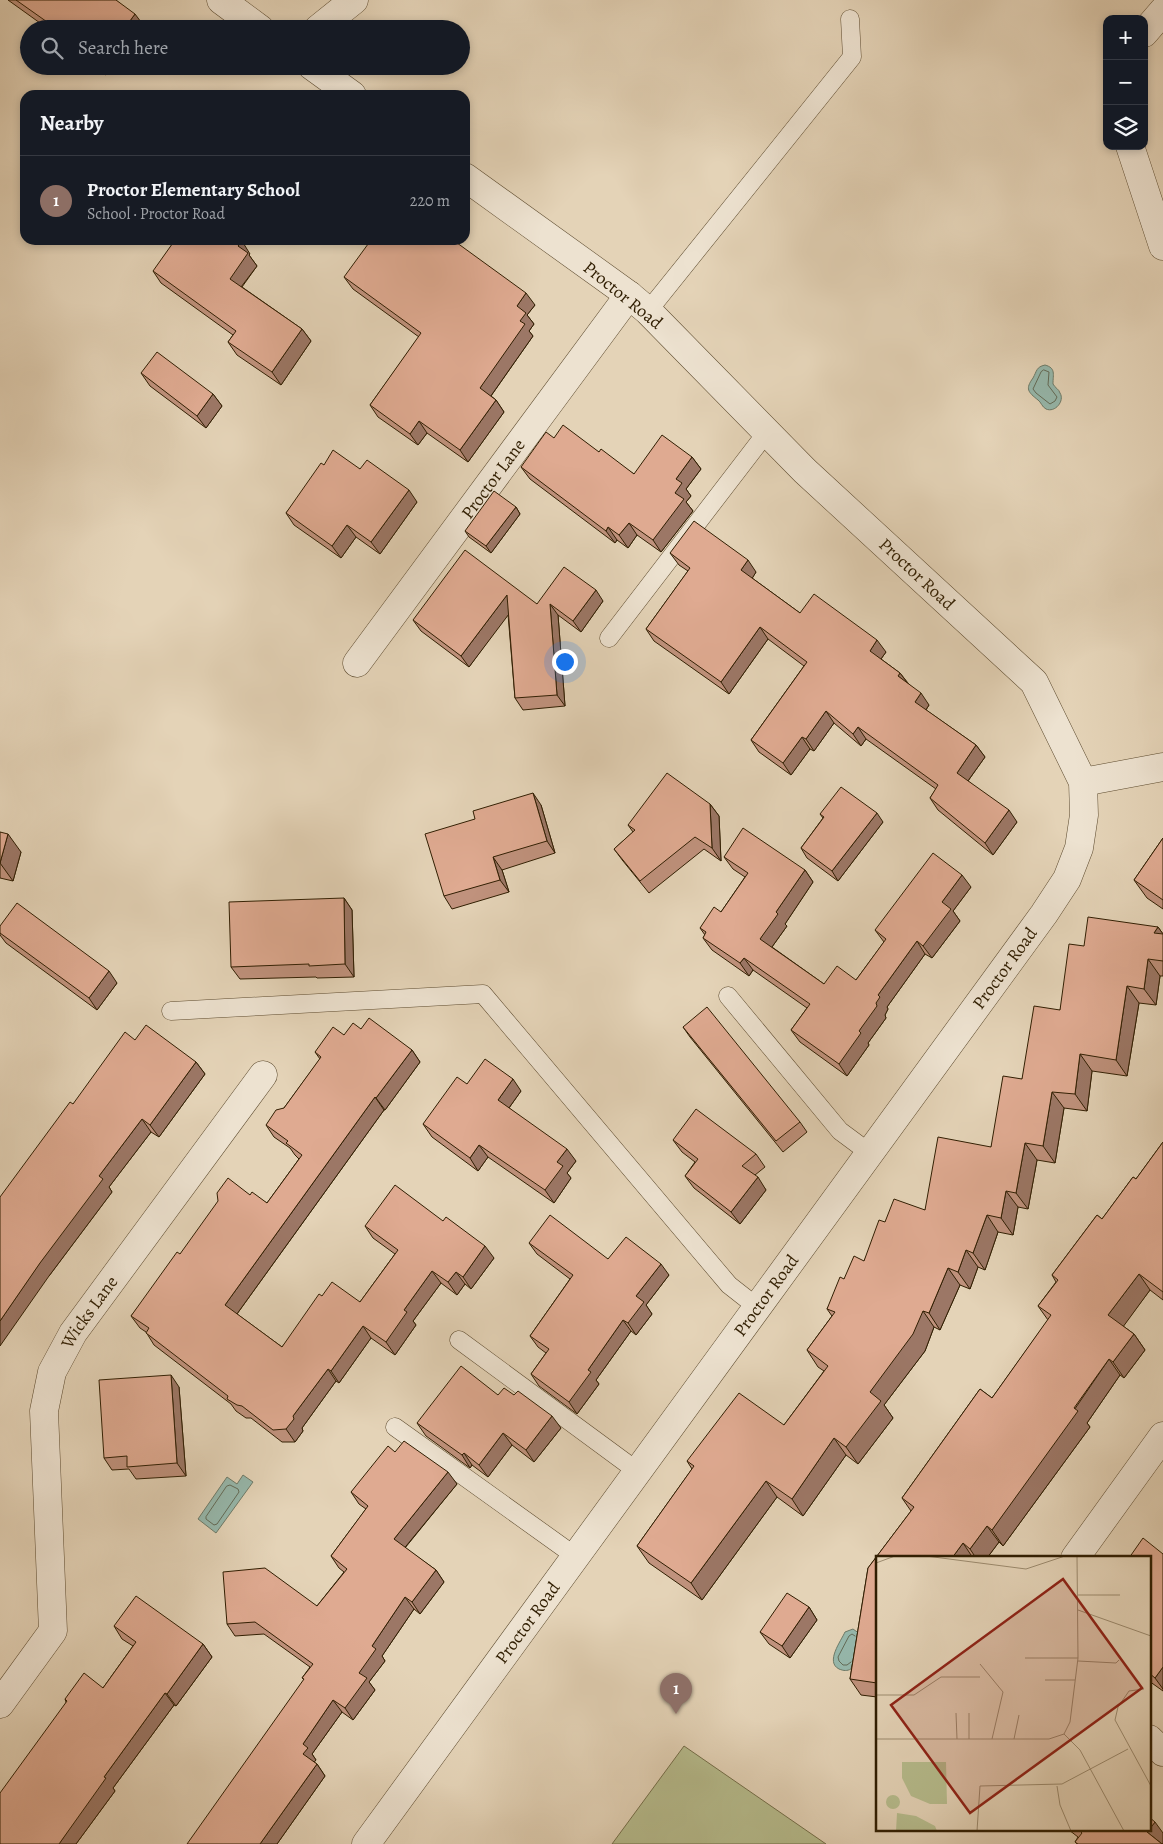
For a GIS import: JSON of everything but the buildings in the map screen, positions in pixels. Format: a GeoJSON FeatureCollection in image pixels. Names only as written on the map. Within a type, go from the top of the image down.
{"type":"FeatureCollection","features":[{"type":"Feature","properties":{"kind":"street"},"geometry":{"type":"LineString","coordinates":[[221,0],[248,20]]}},
{"type":"Feature","properties":{"kind":"street"},"geometry":{"type":"LineString","coordinates":[[329,20],[354,0]]}},
{"type":"Feature","properties":{"kind":"street"},"geometry":{"type":"LineString","coordinates":[[1148,28],[1163,11]]}},
{"type":"Feature","properties":{"kind":"street"},"geometry":{"type":"LineString","coordinates":[[324,75],[345,90]]}},
{"type":"Feature","properties":{"kind":"street"},"geometry":{"type":"LineString","coordinates":[[1131,150],[1163,246]]}},
{"type":"Feature","properties":{"kind":"street","name":"Proctor Road"},"geometry":{"type":"LineString","coordinates":[[366,1844],[757,1307],[871,1154],[1044,914],[1067,880],[1079,848],[1084,815],[1084,782],[1034,682],[805,470],[638,303],[470,181]]}},
{"type":"Feature","properties":{"kind":"street","name":"Proctor Lane"},"geometry":{"type":"LineString","coordinates":[[357,663],[638,303]]}},
{"type":"Feature","properties":{"kind":"street"},"geometry":{"type":"LineString","coordinates":[[1084,782],[1163,767]]}},
{"type":"Feature","properties":{"kind":"street","name":"Wicks Lane"},"geometry":{"type":"LineString","coordinates":[[0,1704],[53,1631],[44,1411],[52,1372],[73,1333],[262,1075]]}},
{"type":"Feature","properties":{"kind":"street"},"geometry":{"type":"LineString","coordinates":[[1076,1556],[1163,1436]]}},
{"type":"Feature","properties":{"kind":"street"},"geometry":{"type":"LineString","coordinates":[[1150,1740],[1163,1752]]}},
{"type":"Feature","properties":{"kind":"lane"},"geometry":{"type":"LineString","coordinates":[[638,303],[852,57],[850,20]]}},
{"type":"Feature","properties":{"kind":"lane"},"geometry":{"type":"LineString","coordinates":[[609,638],[767,432]]}},
{"type":"Feature","properties":{"kind":"lane"},"geometry":{"type":"LineString","coordinates":[[171,1011],[484,994],[730,1285],[757,1307]]}},
{"type":"Feature","properties":{"kind":"lane"},"geometry":{"type":"LineString","coordinates":[[728,996],[840,1131],[871,1154]]}},
{"type":"Feature","properties":{"kind":"lane"},"geometry":{"type":"LineString","coordinates":[[459,1340],[637,1471]]}},
{"type":"Feature","properties":{"kind":"lane"},"geometry":{"type":"LineString","coordinates":[[395,1428],[575,1556]]}},
{"type":"Feature","properties":{"kind":"green space"},"geometry":{"type":"Polygon","coordinates":[[[684,1746],[826,1844],[612,1844],[684,1746]]]}},
{"type":"Feature","properties":{"kind":"water"},"geometry":{"type":"Polygon","coordinates":[[[1045,365],[1051,368],[1053,384],[1059,390],[1061,396],[1058,406],[1049,410],[1043,407],[1028,388],[1037,370],[1045,365]]]}},
{"type":"Feature","properties":{"kind":"water"},"geometry":{"type":"Polygon","coordinates":[[[243,1475],[253,1482],[216,1533],[198,1519],[227,1477],[237,1484],[243,1475]]]}},
{"type":"Feature","properties":{"kind":"water"},"geometry":{"type":"Polygon","coordinates":[[[853,1629],[860,1634],[851,1669],[842,1670],[835,1666],[833,1662],[835,1651],[845,1632],[853,1629]]]}},
{"type":"Feature","properties":{"kind":"place","name":"Proctor Elementary School"},"geometry":{"type":"Point","coordinates":[676,1714]}}]}
